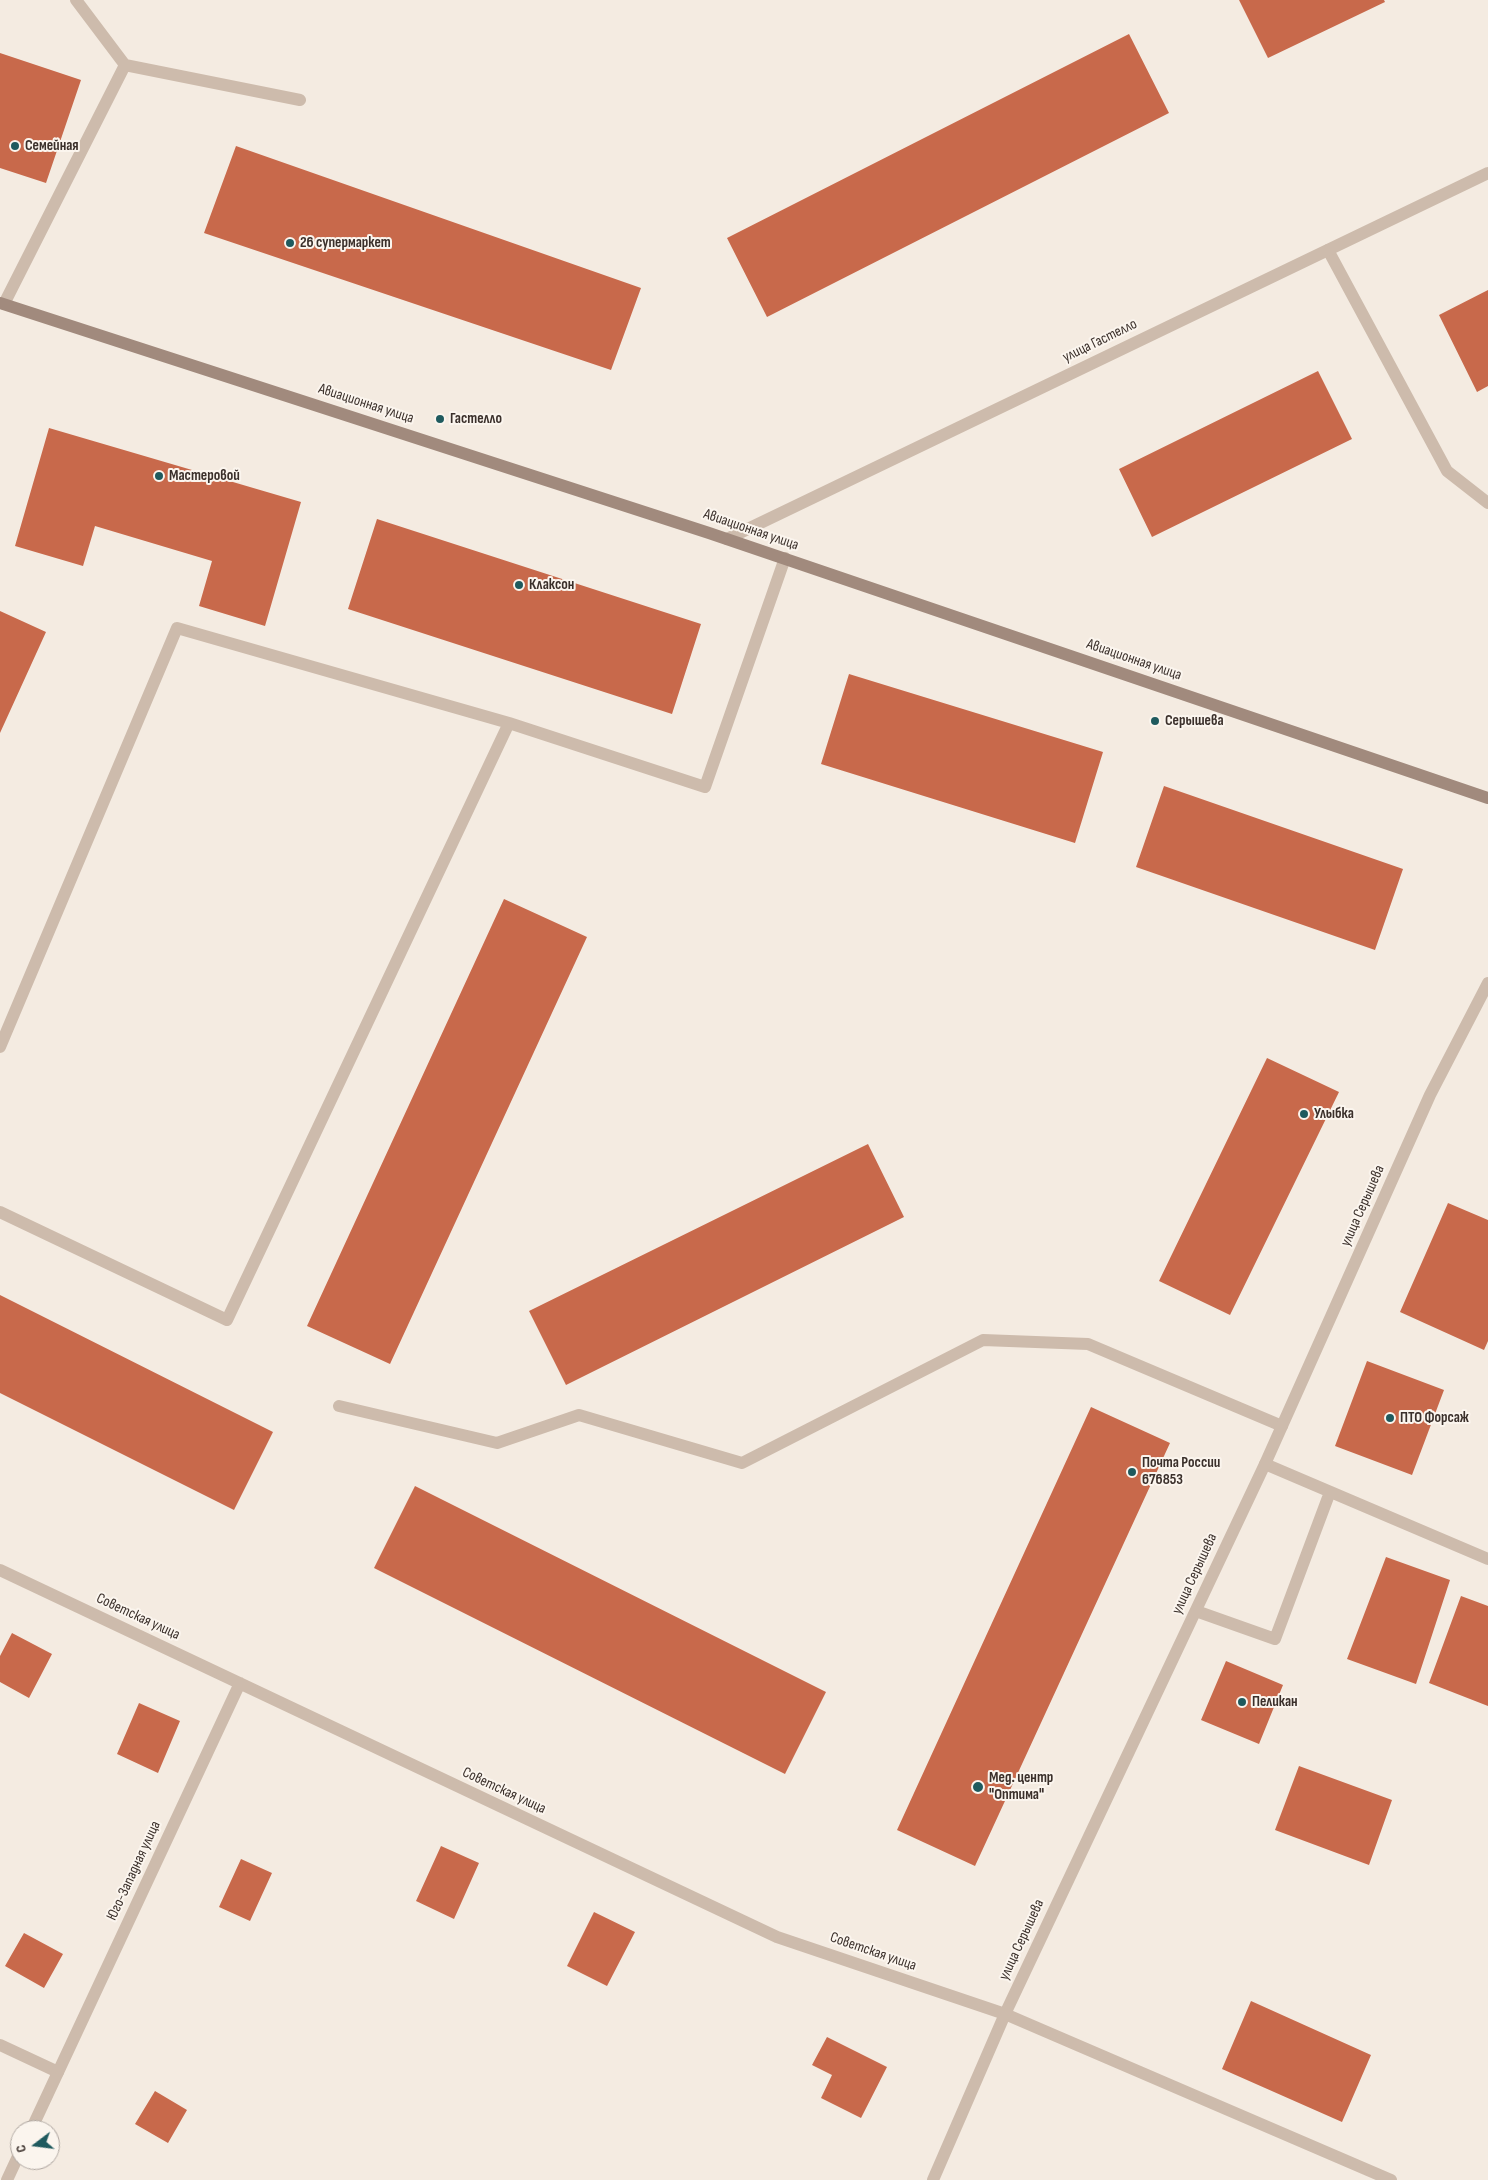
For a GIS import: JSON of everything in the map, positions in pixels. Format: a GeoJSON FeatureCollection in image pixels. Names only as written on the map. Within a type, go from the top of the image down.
{"type":"FeatureCollection","features":[{"type":"Feature","properties":{"kind":"street"},"geometry":{"type":"LineString","coordinates":[[76,0],[125,65],[300,100]]}},
{"type":"Feature","properties":{"kind":"street"},"geometry":{"type":"LineString","coordinates":[[1,306],[125,65]]}},
{"type":"Feature","properties":{"kind":"street","name":"улица Гастелло"},"geometry":{"type":"LineString","coordinates":[[727,539],[1488,173]]}},
{"type":"Feature","properties":{"kind":"street"},"geometry":{"type":"LineString","coordinates":[[1328,250],[1447,471],[1488,502]]}},
{"type":"Feature","properties":{"kind":"street","name":"Авиационная улица"},"geometry":{"type":"LineString","coordinates":[[1,306],[785,558],[1488,798]]}},
{"type":"Feature","properties":{"kind":"street"},"geometry":{"type":"LineString","coordinates":[[0,1047],[177,628],[509,723],[705,787],[785,558]]}},
{"type":"Feature","properties":{"kind":"street"},"geometry":{"type":"LineString","coordinates":[[0,1212],[227,1320],[509,723]]}},
{"type":"Feature","properties":{"kind":"street","name":"улица Серышева"},"geometry":{"type":"LineString","coordinates":[[933,2180],[1005,2014],[1265,1464],[1430,1095],[1488,983]]}},
{"type":"Feature","properties":{"kind":"street"},"geometry":{"type":"LineString","coordinates":[[339,1406],[497,1443],[579,1415],[742,1463],[984,1340],[1088,1344],[1282,1426]]}},
{"type":"Feature","properties":{"kind":"street"},"geometry":{"type":"LineString","coordinates":[[1265,1464],[1488,1559]]}},
{"type":"Feature","properties":{"kind":"street"},"geometry":{"type":"LineString","coordinates":[[1196,1611],[1275,1638],[1330,1492]]}},
{"type":"Feature","properties":{"kind":"street","name":"Советская улица"},"geometry":{"type":"LineString","coordinates":[[0,1570],[777,1937],[1005,2014],[1391,2180]]}},
{"type":"Feature","properties":{"kind":"street","name":"Юго-Западная улица"},"geometry":{"type":"LineString","coordinates":[[35,2120],[240,1683]]}},
{"type":"Feature","properties":{"kind":"street"},"geometry":{"type":"LineString","coordinates":[[0,2045],[58,2072]]}},
{"type":"Feature","properties":{"kind":"building"},"geometry":{"type":"Polygon","coordinates":[[[1239,0],[1384,0],[1385,2],[1268,58],[1239,0]]]}},
{"type":"Feature","properties":{"kind":"building"},"geometry":{"type":"Polygon","coordinates":[[[1129,34],[1169,113],[767,317],[727,238],[1129,34]]]}},
{"type":"Feature","properties":{"kind":"building"},"geometry":{"type":"Polygon","coordinates":[[[0,53],[81,80],[46,183],[0,168],[0,53]]]}},
{"type":"Feature","properties":{"kind":"building"},"geometry":{"type":"Polygon","coordinates":[[[236,146],[641,288],[611,370],[204,233],[236,146]]]}},
{"type":"Feature","properties":{"kind":"building"},"geometry":{"type":"Polygon","coordinates":[[[1488,290],[1488,386],[1477,392],[1439,315],[1488,290]]]}},
{"type":"Feature","properties":{"kind":"building"},"geometry":{"type":"Polygon","coordinates":[[[1318,371],[1352,439],[1152,537],[1119,469],[1318,371]]]}},
{"type":"Feature","properties":{"kind":"building"},"geometry":{"type":"Polygon","coordinates":[[[49,428],[301,502],[265,626],[199,606],[212,561],[95,526],[83,566],[15,546],[49,428]]]}},
{"type":"Feature","properties":{"kind":"building"},"geometry":{"type":"Polygon","coordinates":[[[377,519],[701,624],[672,714],[348,609],[377,519]]]}},
{"type":"Feature","properties":{"kind":"building"},"geometry":{"type":"Polygon","coordinates":[[[0,611],[46,632],[0,733],[0,611]]]}},
{"type":"Feature","properties":{"kind":"building"},"geometry":{"type":"Polygon","coordinates":[[[849,674],[1103,752],[1075,843],[821,764],[849,674]]]}},
{"type":"Feature","properties":{"kind":"building"},"geometry":{"type":"Polygon","coordinates":[[[1164,786],[1403,869],[1375,950],[1136,867],[1164,786]]]}},
{"type":"Feature","properties":{"kind":"building"},"geometry":{"type":"Polygon","coordinates":[[[504,899],[587,937],[390,1364],[307,1326],[504,899]]]}},
{"type":"Feature","properties":{"kind":"building"},"geometry":{"type":"Polygon","coordinates":[[[1267,1058],[1339,1092],[1230,1315],[1159,1281],[1267,1058]]]}},
{"type":"Feature","properties":{"kind":"building"},"geometry":{"type":"Polygon","coordinates":[[[868,1144],[904,1217],[566,1385],[529,1311],[868,1144]]]}},
{"type":"Feature","properties":{"kind":"building"},"geometry":{"type":"Polygon","coordinates":[[[1448,1203],[1488,1220],[1488,1341],[1484,1350],[1400,1312],[1448,1203]]]}},
{"type":"Feature","properties":{"kind":"building"},"geometry":{"type":"Polygon","coordinates":[[[0,1295],[273,1432],[234,1510],[0,1393],[0,1295]]]}},
{"type":"Feature","properties":{"kind":"building","name":"ПТО Форсаж"},"geometry":{"type":"Polygon","coordinates":[[[1367,1361],[1444,1390],[1412,1475],[1335,1446],[1367,1361]]]}},
{"type":"Feature","properties":{"kind":"building"},"geometry":{"type":"Polygon","coordinates":[[[1091,1407],[1170,1443],[975,1866],[897,1830],[1091,1407]]]}},
{"type":"Feature","properties":{"kind":"building"},"geometry":{"type":"Polygon","coordinates":[[[415,1486],[826,1692],[785,1774],[374,1568],[415,1486]]]}},
{"type":"Feature","properties":{"kind":"building"},"geometry":{"type":"Polygon","coordinates":[[[1386,1557],[1450,1580],[1416,1684],[1347,1659],[1386,1557]]]}},
{"type":"Feature","properties":{"kind":"building"},"geometry":{"type":"Polygon","coordinates":[[[1461,1596],[1488,1606],[1488,1706],[1429,1683],[1461,1596]]]}},
{"type":"Feature","properties":{"kind":"building"},"geometry":{"type":"Polygon","coordinates":[[[12,1633],[52,1654],[29,1698],[0,1682],[0,1656],[12,1633]]]}},
{"type":"Feature","properties":{"kind":"building","name":"Пеликан"},"geometry":{"type":"Polygon","coordinates":[[[1226,1661],[1283,1685],[1259,1744],[1201,1720],[1226,1661]]]}},
{"type":"Feature","properties":{"kind":"building"},"geometry":{"type":"Polygon","coordinates":[[[139,1703],[180,1721],[158,1773],[117,1754],[139,1703]]]}},
{"type":"Feature","properties":{"kind":"building"},"geometry":{"type":"Polygon","coordinates":[[[1299,1766],[1392,1800],[1369,1865],[1275,1830],[1299,1766]]]}},
{"type":"Feature","properties":{"kind":"building"},"geometry":{"type":"Polygon","coordinates":[[[441,1846],[479,1863],[454,1919],[416,1901],[441,1846]]]}},
{"type":"Feature","properties":{"kind":"building"},"geometry":{"type":"Polygon","coordinates":[[[241,1859],[272,1873],[250,1921],[219,1907],[241,1859]]]}},
{"type":"Feature","properties":{"kind":"building"},"geometry":{"type":"Polygon","coordinates":[[[594,1912],[635,1932],[607,1986],[567,1966],[594,1912]]]}},
{"type":"Feature","properties":{"kind":"building"},"geometry":{"type":"Polygon","coordinates":[[[24,1933],[63,1954],[44,1988],[5,1966],[24,1933]]]}},
{"type":"Feature","properties":{"kind":"building"},"geometry":{"type":"Polygon","coordinates":[[[1251,2001],[1371,2055],[1342,2122],[1222,2069],[1251,2001]]]}},
{"type":"Feature","properties":{"kind":"building"},"geometry":{"type":"Polygon","coordinates":[[[827,2037],[887,2067],[861,2118],[821,2098],[832,2075],[812,2065],[827,2037]]]}},
{"type":"Feature","properties":{"kind":"building"},"geometry":{"type":"Polygon","coordinates":[[[155,2091],[187,2110],[168,2143],[135,2124],[155,2091]]]}},
{"type":"Feature","properties":{"kind":"place","name":"Семейная"},"geometry":{"type":"Point","coordinates":[15,146]}},
{"type":"Feature","properties":{"kind":"place","name":"26 супермаркет"},"geometry":{"type":"Point","coordinates":[290,243]}},
{"type":"Feature","properties":{"kind":"place","name":"Гастелло"},"geometry":{"type":"Point","coordinates":[440,419]}},
{"type":"Feature","properties":{"kind":"place","name":"Мастеровой"},"geometry":{"type":"Point","coordinates":[159,476]}},
{"type":"Feature","properties":{"kind":"place","name":"Клаксон"},"geometry":{"type":"Point","coordinates":[519,585]}},
{"type":"Feature","properties":{"kind":"place","name":"Серышева"},"geometry":{"type":"Point","coordinates":[1155,721]}},
{"type":"Feature","properties":{"kind":"place","name":"Улыбка"},"geometry":{"type":"Point","coordinates":[1304,1114]}},
{"type":"Feature","properties":{"kind":"place","name":"ПТО Форсаж"},"geometry":{"type":"Point","coordinates":[1390,1418]}},
{"type":"Feature","properties":{"kind":"place","name":"Почта России 676853"},"geometry":{"type":"Point","coordinates":[1132,1472]}},
{"type":"Feature","properties":{"kind":"place","name":"Пеликан"},"geometry":{"type":"Point","coordinates":[1242,1702]}},
{"type":"Feature","properties":{"kind":"place","name":"Мед. центр \"Оптима\""},"geometry":{"type":"Point","coordinates":[978,1787]}}]}
